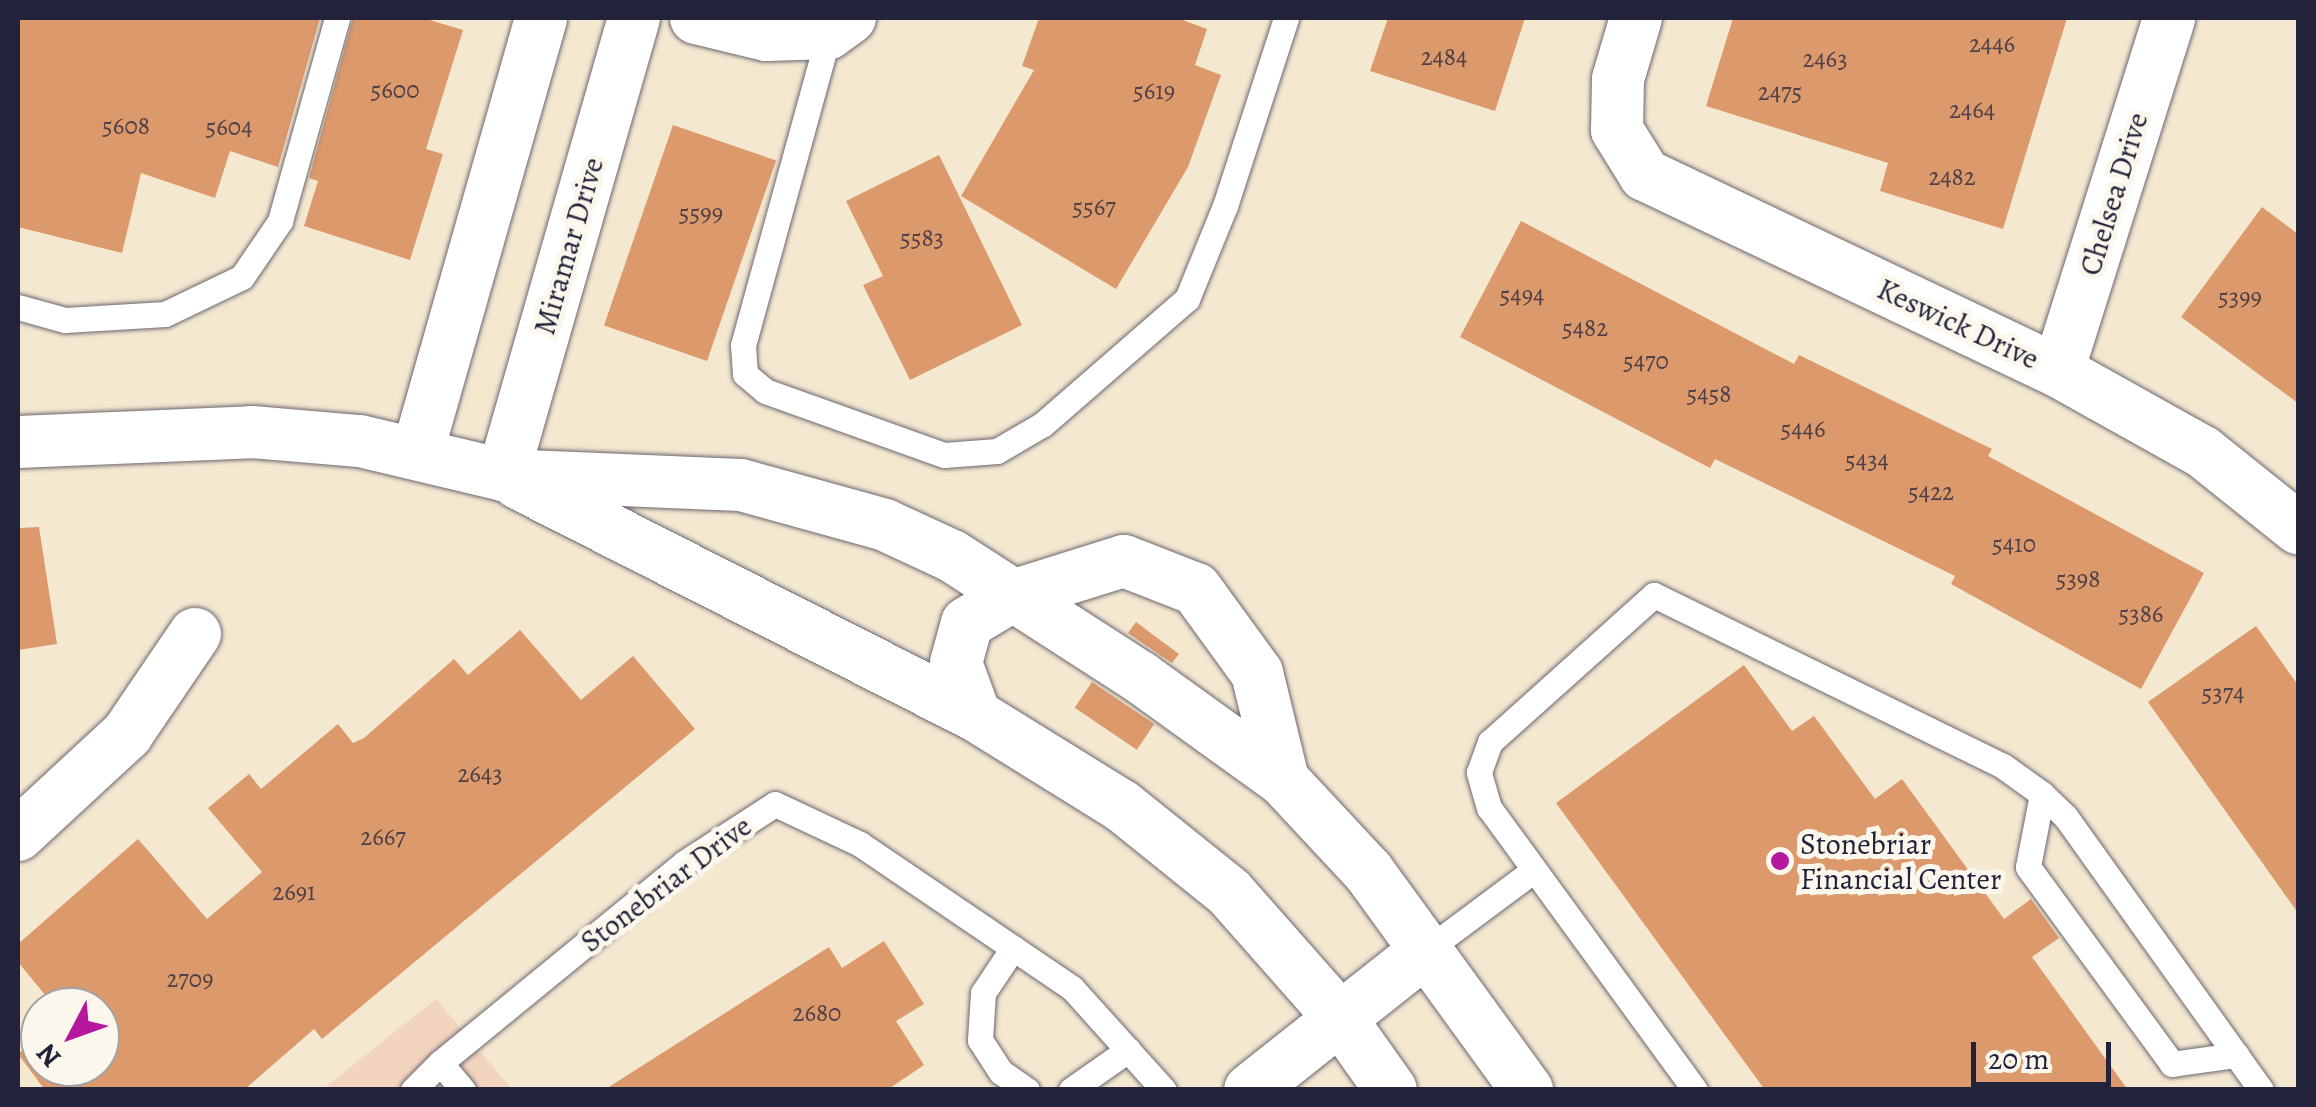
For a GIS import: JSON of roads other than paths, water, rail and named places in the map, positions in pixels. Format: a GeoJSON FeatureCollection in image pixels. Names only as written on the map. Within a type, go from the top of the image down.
{"type":"FeatureCollection","features":[{"type":"Feature","properties":{"kind":"street"},"geometry":{"type":"LineString","coordinates":[[417,454],[541,18]]}},
{"type":"Feature","properties":{"kind":"street","name":"Miramar Drive"},"geometry":{"type":"LineString","coordinates":[[503,475],[634,18]]}},
{"type":"Feature","properties":{"kind":"street"},"geometry":{"type":"LineString","coordinates":[[696,18],[766,35],[839,25]]}},
{"type":"Feature","properties":{"kind":"street","name":"Keswick Drive"},"geometry":{"type":"LineString","coordinates":[[1636,18],[1618,79],[1617,130],[1645,176],[2058,372],[2203,452],[2298,528]]}},
{"type":"Feature","properties":{"kind":"street","name":"Chelsea Drive"},"geometry":{"type":"LineString","coordinates":[[2058,372],[2170,18]]}},
{"type":"Feature","properties":{"kind":"street"},"geometry":{"type":"LineString","coordinates":[[18,442],[252,432],[360,441],[503,475],[741,485],[796,496],[885,525],[952,556],[1140,677],[1283,780],[1368,871],[1527,1090]]}},
{"type":"Feature","properties":{"kind":"street"},"geometry":{"type":"LineString","coordinates":[[503,475],[975,715],[1122,806],[1229,892],[1340,1018],[1391,1090]]}},
{"type":"Feature","properties":{"kind":"street"},"geometry":{"type":"LineString","coordinates":[[975,715],[956,663],[967,623],[1012,596],[1124,561],[1196,589],[1257,673],[1283,780]]}},
{"type":"Feature","properties":{"kind":"street"},"geometry":{"type":"LineString","coordinates":[[18,835],[128,734],[195,634]]}},
{"type":"Feature","properties":{"kind":"street"},"geometry":{"type":"LineString","coordinates":[[1250,1090],[1428,950]]}},
{"type":"Feature","properties":{"kind":"lane"},"geometry":{"type":"LineString","coordinates":[[18,307],[65,320],[165,314],[242,278],[280,221],[338,18]]}},
{"type":"Feature","properties":{"kind":"lane"},"geometry":{"type":"LineString","coordinates":[[839,25],[743,345],[745,374],[765,391],[944,455],[997,451],[1043,424],[1187,298],[1226,206],[1286,18]]}},
{"type":"Feature","properties":{"kind":"lane"},"geometry":{"type":"LineString","coordinates":[[1696,1090],[1489,808],[1479,772],[1490,742],[1654,595],[2003,766],[2042,794],[2065,816],[2261,1090]]}},
{"type":"Feature","properties":{"kind":"lane"},"geometry":{"type":"LineString","coordinates":[[2042,794],[2028,867],[2172,1064],[2236,1055]]}},
{"type":"Feature","properties":{"kind":"lane","name":"Stonebriar Drive"},"geometry":{"type":"LineString","coordinates":[[440,1063],[684,863],[774,804],[860,844],[1072,988],[1164,1090]]}},
{"type":"Feature","properties":{"kind":"lane"},"geometry":{"type":"LineString","coordinates":[[1428,950],[1534,870]]}},
{"type":"Feature","properties":{"kind":"lane"},"geometry":{"type":"LineString","coordinates":[[1013,948],[982,993],[980,1040],[1001,1072],[1027,1090]]}},
{"type":"Feature","properties":{"kind":"lane"},"geometry":{"type":"LineString","coordinates":[[1071,1090],[1128,1050]]}},
{"type":"Feature","properties":{"kind":"lane"},"geometry":{"type":"LineString","coordinates":[[413,1090],[440,1063],[464,1090]]}},
{"type":"Feature","properties":{"kind":"place","name":"Stonebriar Financial Center"},"geometry":{"type":"Point","coordinates":[1780,861]}}]}
